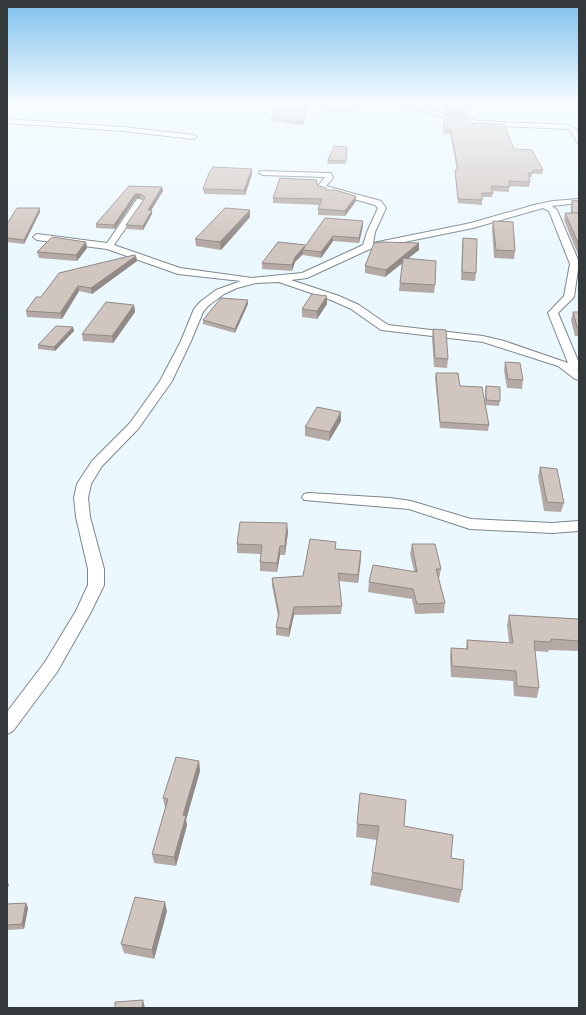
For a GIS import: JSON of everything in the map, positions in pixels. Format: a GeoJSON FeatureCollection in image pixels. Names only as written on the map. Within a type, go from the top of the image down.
{"type":"FeatureCollection","features":[{"type":"Feature","properties":{"kind":"street"},"geometry":{"type":"LineString","coordinates":[[264,173],[328,175],[329,178],[321,187],[381,205],[382,208],[371,232],[367,246]]}},
{"type":"Feature","properties":{"kind":"street"},"geometry":{"type":"LineString","coordinates":[[37,237],[108,246],[178,271],[255,280],[277,279],[304,276],[313,273],[367,246],[473,225],[544,205],[579,201]]}},
{"type":"Feature","properties":{"kind":"street"},"geometry":{"type":"LineString","coordinates":[[108,246],[140,202]]}},
{"type":"Feature","properties":{"kind":"street"},"geometry":{"type":"LineString","coordinates":[[544,205],[553,210],[575,264],[569,297],[553,313],[575,367],[571,369]]}},
{"type":"Feature","properties":{"kind":"street"},"geometry":{"type":"LineString","coordinates":[[277,279],[348,304],[385,328],[483,339],[547,358],[571,369],[579,377]]}},
{"type":"Feature","properties":{"kind":"street"},"geometry":{"type":"LineString","coordinates":[[7,726],[51,667],[83,612],[96,584],[96,568],[83,516],[81,498],[84,484],[97,464],[134,426],[166,381],[186,341],[198,311],[211,298],[220,292],[255,280]]}},
{"type":"Feature","properties":{"kind":"street"},"geometry":{"type":"LineString","coordinates":[[309,497],[390,502],[411,505],[470,524],[538,527],[579,526]]}},
{"type":"Feature","properties":{"kind":"building"},"geometry":{"type":"Polygon","coordinates":[[[332,150],[347,150],[346,161],[328,160],[332,150]]]}},
{"type":"Feature","properties":{"kind":"building"},"geometry":{"type":"Polygon","coordinates":[[[455,150],[532,150],[543,170],[533,170],[533,173],[528,173],[530,182],[509,181],[510,187],[491,186],[493,193],[482,193],[482,200],[458,199],[455,170],[458,170],[455,150]]]}},
{"type":"Feature","properties":{"kind":"building"},"geometry":{"type":"Polygon","coordinates":[[[213,167],[252,169],[244,190],[203,189],[213,167]]]}},
{"type":"Feature","properties":{"kind":"building"},"geometry":{"type":"Polygon","coordinates":[[[280,178],[317,180],[317,185],[326,188],[326,190],[335,190],[356,196],[345,211],[318,209],[322,199],[273,198],[280,178]]]}},
{"type":"Feature","properties":{"kind":"building"},"geometry":{"type":"Polygon","coordinates":[[[129,186],[162,187],[148,210],[152,210],[143,226],[126,225],[145,198],[140,194],[135,194],[114,225],[96,224],[129,186]]]}},
{"type":"Feature","properties":{"kind":"building"},"geometry":{"type":"Polygon","coordinates":[[[572,200],[579,201],[579,213],[572,213],[572,200]]]}},
{"type":"Feature","properties":{"kind":"building"},"geometry":{"type":"Polygon","coordinates":[[[17,208],[40,208],[24,240],[7,238],[7,224],[17,208]]]}},
{"type":"Feature","properties":{"kind":"building"},"geometry":{"type":"Polygon","coordinates":[[[225,208],[250,210],[220,242],[195,239],[225,208]]]}},
{"type":"Feature","properties":{"kind":"building"},"geometry":{"type":"Polygon","coordinates":[[[565,213],[579,213],[579,245],[565,213]]]}},
{"type":"Feature","properties":{"kind":"building"},"geometry":{"type":"Polygon","coordinates":[[[325,218],[363,221],[359,238],[333,236],[321,252],[303,250],[305,246],[295,257],[292,265],[262,263],[278,242],[306,245],[325,218]]]}},
{"type":"Feature","properties":{"kind":"building"},"geometry":{"type":"Polygon","coordinates":[[[493,221],[513,222],[515,251],[496,250],[493,221]]]}},
{"type":"Feature","properties":{"kind":"building"},"geometry":{"type":"Polygon","coordinates":[[[52,237],[86,242],[76,255],[37,252],[52,237]]]}},
{"type":"Feature","properties":{"kind":"building"},"geometry":{"type":"Polygon","coordinates":[[[463,238],[477,239],[476,273],[462,272],[463,238]]]}},
{"type":"Feature","properties":{"kind":"building"},"geometry":{"type":"Polygon","coordinates":[[[374,243],[419,243],[386,270],[365,266],[374,243]]]}},
{"type":"Feature","properties":{"kind":"building"},"geometry":{"type":"Polygon","coordinates":[[[134,255],[136,256],[91,288],[78,286],[60,313],[26,311],[36,297],[41,297],[59,273],[134,255]]]}},
{"type":"Feature","properties":{"kind":"building"},"geometry":{"type":"Polygon","coordinates":[[[403,258],[436,261],[435,285],[400,283],[403,258]]]}},
{"type":"Feature","properties":{"kind":"building"},"geometry":{"type":"Polygon","coordinates":[[[312,294],[327,296],[317,311],[302,309],[312,294]]]}},
{"type":"Feature","properties":{"kind":"building"},"geometry":{"type":"Polygon","coordinates":[[[221,298],[248,300],[235,329],[203,320],[221,298]]]}},
{"type":"Feature","properties":{"kind":"building"},"geometry":{"type":"Polygon","coordinates":[[[106,302],[134,305],[112,336],[82,334],[106,302]]]}},
{"type":"Feature","properties":{"kind":"building"},"geometry":{"type":"Polygon","coordinates":[[[573,312],[579,312],[579,327],[577,327],[573,312]]]}},
{"type":"Feature","properties":{"kind":"building"},"geometry":{"type":"Polygon","coordinates":[[[56,326],[73,327],[54,347],[38,345],[56,326]]]}},
{"type":"Feature","properties":{"kind":"building"},"geometry":{"type":"Polygon","coordinates":[[[433,329],[446,330],[448,359],[435,358],[433,329]]]}},
{"type":"Feature","properties":{"kind":"building"},"geometry":{"type":"Polygon","coordinates":[[[505,362],[520,363],[523,380],[508,379],[505,362]]]}},
{"type":"Feature","properties":{"kind":"building"},"geometry":{"type":"Polygon","coordinates":[[[436,373],[458,373],[460,386],[482,387],[489,425],[440,422],[436,373]]]}},
{"type":"Feature","properties":{"kind":"building"},"geometry":{"type":"Polygon","coordinates":[[[486,386],[500,387],[500,401],[486,400],[486,386]]]}},
{"type":"Feature","properties":{"kind":"building"},"geometry":{"type":"Polygon","coordinates":[[[317,407],[341,412],[330,432],[305,427],[317,407]]]}},
{"type":"Feature","properties":{"kind":"building"},"geometry":{"type":"Polygon","coordinates":[[[540,467],[557,469],[564,503],[547,502],[540,467]]]}},
{"type":"Feature","properties":{"kind":"building"},"geometry":{"type":"Polygon","coordinates":[[[240,522],[287,523],[285,546],[280,546],[277,563],[260,562],[262,545],[237,544],[240,522]]]}},
{"type":"Feature","properties":{"kind":"building"},"geometry":{"type":"Polygon","coordinates":[[[310,539],[336,542],[335,549],[361,551],[358,575],[338,573],[342,606],[294,607],[289,629],[276,627],[279,613],[272,578],[303,576],[310,539]]]}},
{"type":"Feature","properties":{"kind":"building"},"geometry":{"type":"Polygon","coordinates":[[[412,544],[435,544],[441,569],[436,569],[445,603],[417,604],[413,589],[369,582],[373,565],[417,572],[412,544]]]}},
{"type":"Feature","properties":{"kind":"building"},"geometry":{"type":"Polygon","coordinates":[[[509,615],[579,619],[579,641],[551,639],[551,642],[534,641],[539,688],[517,686],[516,671],[452,666],[451,648],[468,649],[467,640],[513,643],[509,615]]]}},
{"type":"Feature","properties":{"kind":"building"},"geometry":{"type":"Polygon","coordinates":[[[176,757],[199,761],[183,815],[186,816],[174,857],[152,854],[168,799],[163,798],[176,757]]]}},
{"type":"Feature","properties":{"kind":"building"},"geometry":{"type":"Polygon","coordinates":[[[360,793],[406,800],[404,826],[453,835],[451,858],[464,860],[462,890],[372,872],[379,826],[357,824],[360,793]]]}},
{"type":"Feature","properties":{"kind":"building"},"geometry":{"type":"Polygon","coordinates":[[[135,897],[165,902],[152,950],[121,944],[135,897]]]}},
{"type":"Feature","properties":{"kind":"building"},"geometry":{"type":"Polygon","coordinates":[[[26,903],[22,924],[7,925],[7,904],[26,903]]]}},
{"type":"Feature","properties":{"kind":"building"},"geometry":{"type":"Polygon","coordinates":[[[143,1000],[142,1008],[115,1008],[115,1002],[143,1000]]]}}]}
